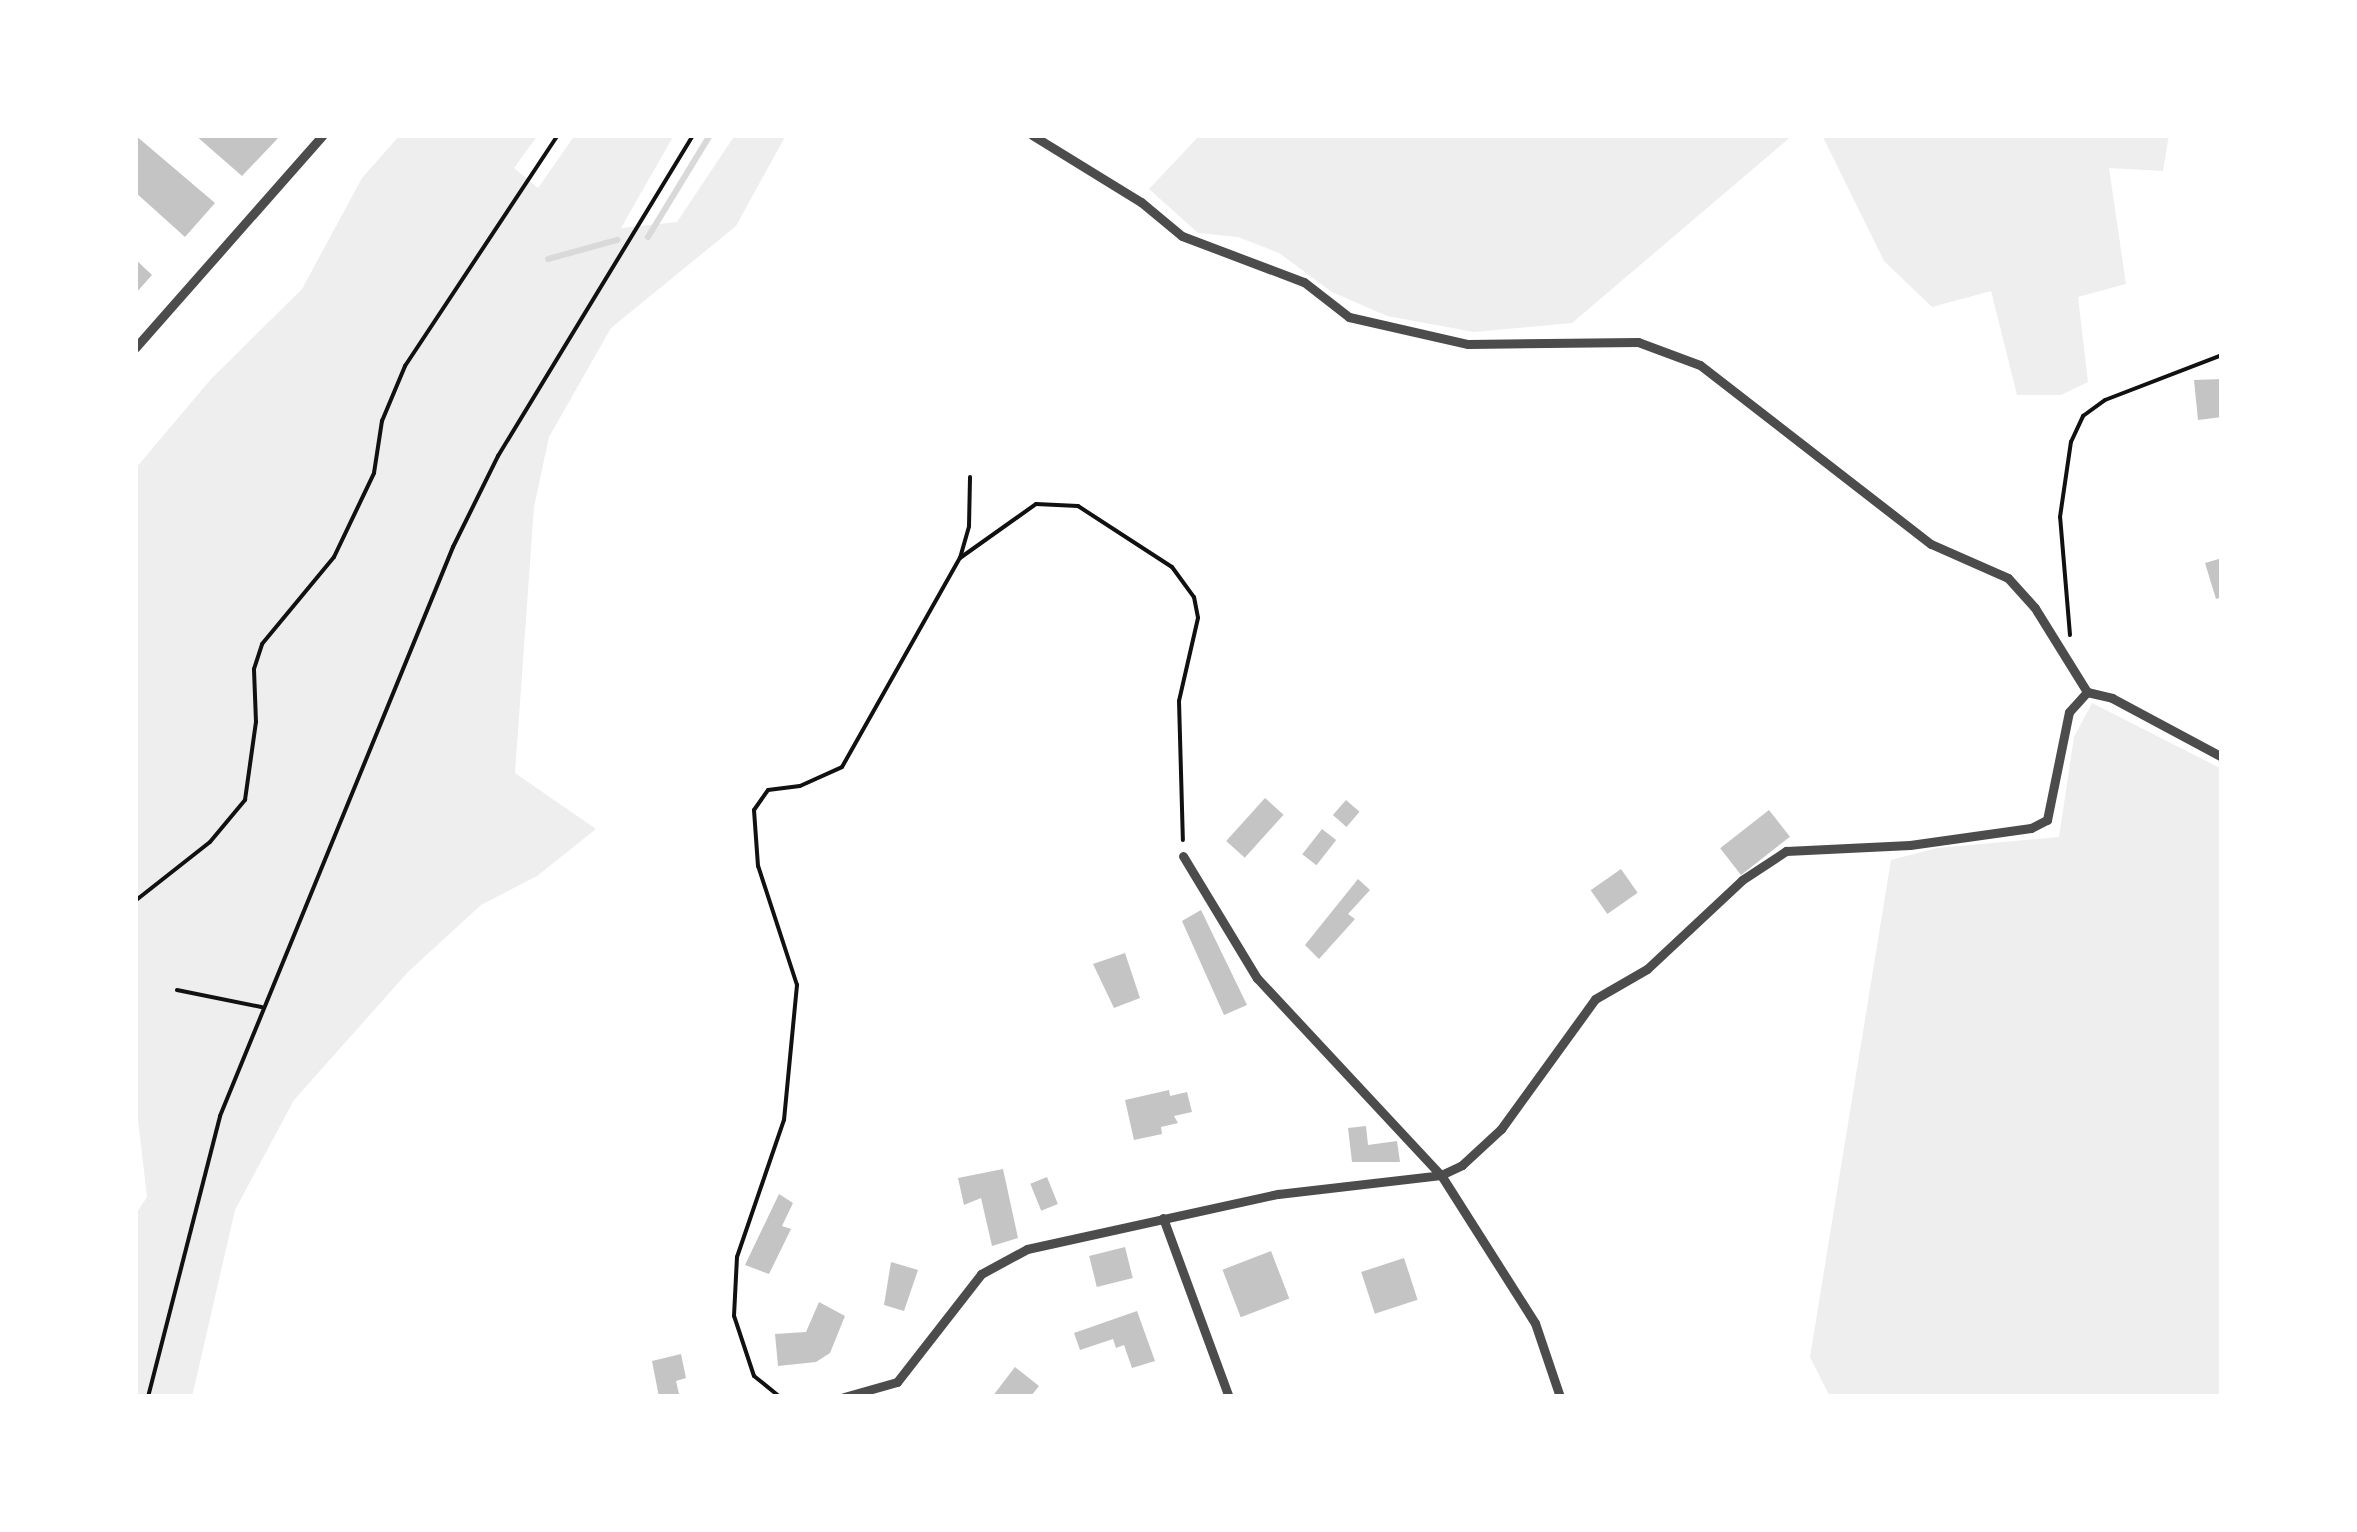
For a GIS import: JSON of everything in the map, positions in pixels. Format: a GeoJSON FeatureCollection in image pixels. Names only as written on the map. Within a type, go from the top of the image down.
{"type":"FeatureCollection","features":[{"type":"Feature","properties":{"kind":"street"},"geometry":{"type":"LineString","coordinates":[[135,348],[323,135]]}},
{"type":"Feature","properties":{"kind":"street"},"geometry":{"type":"LineString","coordinates":[[1032,135],[1141,202],[1182,236],[1304,282],[1349,318],[1468,344],[1638,342],[1700,365],[1931,544],[2008,578],[2036,608],[2087,692],[2112,698],[2222,757]]}},
{"type":"Feature","properties":{"kind":"street"},"geometry":{"type":"LineString","coordinates":[[844,1397],[897,1382],[965,1291],[1005,1258],[1278,1194],[1441,1175],[1500,1129],[1595,999],[1647,969],[1742,880],[1786,852],[1910,845],[2031,828],[2047,820],[2064,726],[2087,692]]}},
{"type":"Feature","properties":{"kind":"street"},"geometry":{"type":"LineString","coordinates":[[1183,856],[1257,978],[1441,1175],[1535,1323],[1560,1397]]}},
{"type":"Feature","properties":{"kind":"street"},"geometry":{"type":"LineString","coordinates":[[1163,1218],[1229,1397]]}},
{"type":"Feature","properties":{"kind":"path"},"geometry":{"type":"LineString","coordinates":[[135,901],[210,842],[246,800],[256,722],[254,669],[262,644],[334,558],[374,472],[382,421],[405,366],[558,135]]}},
{"type":"Feature","properties":{"kind":"path"},"geometry":{"type":"LineString","coordinates":[[148,1397],[182,1246],[261,1007],[452,547],[498,456],[693,135]]}},
{"type":"Feature","properties":{"kind":"path"},"geometry":{"type":"LineString","coordinates":[[2073,669],[2060,517],[2071,442],[2083,416],[2105,400],[2222,355]]}},
{"type":"Feature","properties":{"kind":"path"},"geometry":{"type":"LineString","coordinates":[[780,1397],[754,1376],[734,1316],[736,1257],[784,1120],[797,985],[758,866],[754,810],[768,790],[800,786],[842,768],[960,558],[970,477]]}},
{"type":"Feature","properties":{"kind":"path"},"geometry":{"type":"LineString","coordinates":[[960,558],[1036,504],[1078,506],[1172,567],[1194,597],[1198,618],[1178,701],[1183,856]]}},
{"type":"Feature","properties":{"kind":"path"},"geometry":{"type":"LineString","coordinates":[[177,990],[261,1007]]}},
{"type":"Feature","properties":{"kind":"shaded area"},"geometry":{"type":"Polygon","coordinates":[[[400,135],[538,135],[514,168],[538,188],[575,135],[674,135],[621,228],[677,222],[735,135],[786,135],[736,226],[611,328],[549,437],[534,507],[515,773],[596,829],[537,876],[481,905],[408,972],[294,1100],[235,1210],[192,1397],[135,1397],[135,1215],[147,1197],[135,1094],[135,469],[211,379],[302,289],[362,178],[400,135]]]}},
{"type":"Feature","properties":{"kind":"shaded area"},"geometry":{"type":"Polygon","coordinates":[[[1200,135],[1793,135],[1572,323],[1474,332],[1387,316],[1332,292],[1279,253],[1238,237],[1198,233],[1149,189],[1200,135]]]}},
{"type":"Feature","properties":{"kind":"shaded area"},"geometry":{"type":"Polygon","coordinates":[[[1822,135],[2169,135],[2163,171],[2109,168],[2126,284],[2078,297],[2088,382],[2061,395],[2017,395],[1991,291],[1932,307],[1884,261],[1822,135]]]}},
{"type":"Feature","properties":{"kind":"shaded area"},"geometry":{"type":"Polygon","coordinates":[[[2092,703],[2222,769],[2222,1397],[1830,1397],[1810,1357],[1891,860],[1937,848],[2059,837],[2074,737],[2092,703]]]}},
{"type":"Feature","properties":{"kind":"building"},"geometry":{"type":"Polygon","coordinates":[[[135,135],[215,203],[185,237],[135,192],[135,135]]]}},
{"type":"Feature","properties":{"kind":"building"},"geometry":{"type":"Polygon","coordinates":[[[195,135],[281,135],[242,176],[195,135]]]}},
{"type":"Feature","properties":{"kind":"building"},"geometry":{"type":"Polygon","coordinates":[[[135,259],[152,275],[135,294],[135,259]]]}},
{"type":"Feature","properties":{"kind":"building"},"geometry":{"type":"Polygon","coordinates":[[[2222,379],[2222,417],[2198,420],[2194,380],[2222,379]]]}},
{"type":"Feature","properties":{"kind":"building"},"geometry":{"type":"Polygon","coordinates":[[[2222,558],[2222,597],[2216,599],[2205,563],[2222,558]]]}},
{"type":"Feature","properties":{"kind":"building"},"geometry":{"type":"Polygon","coordinates":[[[1265,798],[1284,815],[1245,858],[1226,841],[1265,798]]]}},
{"type":"Feature","properties":{"kind":"building"},"geometry":{"type":"Polygon","coordinates":[[[1346,800],[1360,812],[1346,827],[1333,815],[1346,800]]]}},
{"type":"Feature","properties":{"kind":"building"},"geometry":{"type":"Polygon","coordinates":[[[1769,810],[1790,837],[1741,875],[1720,848],[1769,810]]]}},
{"type":"Feature","properties":{"kind":"building"},"geometry":{"type":"Polygon","coordinates":[[[1322,829],[1336,840],[1316,865],[1302,854],[1322,829]]]}},
{"type":"Feature","properties":{"kind":"building"},"geometry":{"type":"Polygon","coordinates":[[[1621,869],[1638,893],[1607,914],[1591,890],[1621,869]]]}},
{"type":"Feature","properties":{"kind":"building"},"geometry":{"type":"Polygon","coordinates":[[[1358,879],[1370,890],[1348,914],[1355,919],[1319,959],[1305,945],[1358,879]]]}},
{"type":"Feature","properties":{"kind":"building"},"geometry":{"type":"Polygon","coordinates":[[[1201,910],[1247,1005],[1224,1015],[1182,921],[1201,910]]]}},
{"type":"Feature","properties":{"kind":"building"},"geometry":{"type":"Polygon","coordinates":[[[1125,953],[1140,998],[1114,1008],[1093,964],[1125,953]]]}},
{"type":"Feature","properties":{"kind":"building"},"geometry":{"type":"Polygon","coordinates":[[[1169,1090],[1170,1096],[1187,1092],[1192,1112],[1174,1116],[1178,1123],[1161,1127],[1162,1134],[1134,1140],[1125,1100],[1169,1090]]]}},
{"type":"Feature","properties":{"kind":"building"},"geometry":{"type":"Polygon","coordinates":[[[1366,1126],[1368,1145],[1397,1141],[1400,1162],[1352,1162],[1348,1128],[1366,1126]]]}},
{"type":"Feature","properties":{"kind":"building"},"geometry":{"type":"Polygon","coordinates":[[[1003,1169],[1018,1238],[992,1246],[981,1198],[964,1205],[958,1178],[1003,1169]]]}},
{"type":"Feature","properties":{"kind":"building"},"geometry":{"type":"Polygon","coordinates":[[[1047,1177],[1058,1204],[1041,1211],[1030,1184],[1047,1177]]]}},
{"type":"Feature","properties":{"kind":"building"},"geometry":{"type":"Polygon","coordinates":[[[779,1194],[793,1203],[782,1226],[791,1229],[769,1274],[745,1265],[779,1194]]]}},
{"type":"Feature","properties":{"kind":"building"},"geometry":{"type":"Polygon","coordinates":[[[1125,1247],[1133,1278],[1097,1287],[1089,1256],[1125,1247]]]}},
{"type":"Feature","properties":{"kind":"building"},"geometry":{"type":"Polygon","coordinates":[[[1271,1251],[1289,1299],[1241,1317],[1222,1270],[1271,1251]]]}},
{"type":"Feature","properties":{"kind":"building"},"geometry":{"type":"Polygon","coordinates":[[[1404,1258],[1418,1300],[1375,1314],[1361,1272],[1404,1258]]]}},
{"type":"Feature","properties":{"kind":"building"},"geometry":{"type":"Polygon","coordinates":[[[891,1262],[918,1270],[904,1311],[884,1305],[891,1262]]]}},
{"type":"Feature","properties":{"kind":"building"},"geometry":{"type":"Polygon","coordinates":[[[819,1302],[845,1316],[830,1353],[816,1362],[778,1366],[775,1334],[806,1332],[819,1302]]]}},
{"type":"Feature","properties":{"kind":"building"},"geometry":{"type":"Polygon","coordinates":[[[1137,1311],[1155,1361],[1132,1368],[1124,1345],[1116,1348],[1113,1339],[1080,1350],[1074,1333],[1137,1311]]]}},
{"type":"Feature","properties":{"kind":"building"},"geometry":{"type":"Polygon","coordinates":[[[681,1354],[686,1378],[676,1381],[679,1394],[659,1397],[652,1361],[681,1354]]]}},
{"type":"Feature","properties":{"kind":"building"},"geometry":{"type":"Polygon","coordinates":[[[1015,1367],[1039,1386],[1031,1396],[992,1397],[1015,1367]]]}},
{"type":"Feature","properties":{"kind":"waterway"},"geometry":{"type":"LineString","coordinates":[[648,237],[710,135]]}},
{"type":"Feature","properties":{"kind":"waterway"},"geometry":{"type":"LineString","coordinates":[[548,259],[617,240]]}}]}
